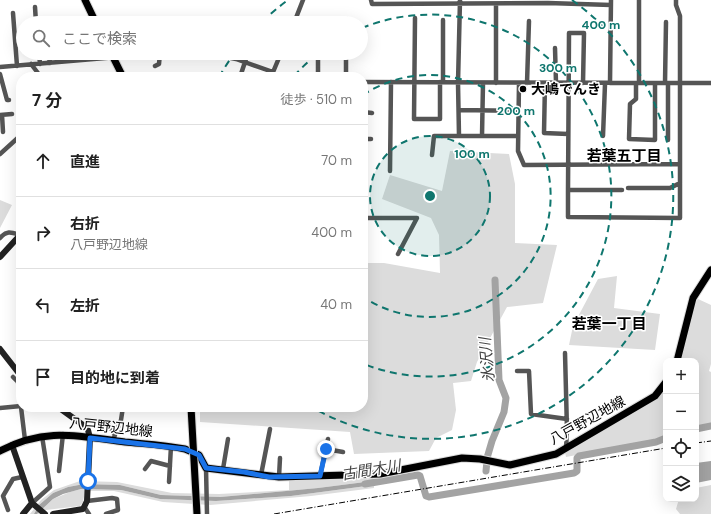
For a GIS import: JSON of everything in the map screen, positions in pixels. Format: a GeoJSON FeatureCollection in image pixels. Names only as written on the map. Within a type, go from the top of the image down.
{"type":"FeatureCollection","features":[{"type":"Feature","properties":{"kind":"main road"},"geometry":{"type":"LineString","coordinates":[[85,0],[93,16]]}},
{"type":"Feature","properties":{"kind":"main road"},"geometry":{"type":"LineString","coordinates":[[115,60],[121,72]]}},
{"type":"Feature","properties":{"kind":"main road"},"geometry":{"type":"LineString","coordinates":[[678,358],[693,298],[711,270]]}},
{"type":"Feature","properties":{"kind":"main road","name":"八戸野辺地線"},"geometry":{"type":"LineString","coordinates":[[0,451],[25,440],[42,436],[63,434],[90,438],[113,437],[171,446],[196,452],[206,468],[279,477],[387,473],[456,458],[469,458],[510,465],[545,457],[566,449],[656,396],[663,386]]}},
{"type":"Feature","properties":{"kind":"main road"},"geometry":{"type":"LineString","coordinates":[[191,412],[197,514]]}},
{"type":"Feature","properties":{"kind":"street"},"geometry":{"type":"LineString","coordinates":[[297,16],[303,0]]}},
{"type":"Feature","properties":{"kind":"street"},"geometry":{"type":"LineString","coordinates":[[371,0],[372,4],[434,2],[460,2],[496,5],[611,3],[603,136]]}},
{"type":"Feature","properties":{"kind":"street"},"geometry":{"type":"LineString","coordinates":[[639,0],[638,83],[636,99],[630,104],[629,139],[655,140],[655,83]]}},
{"type":"Feature","properties":{"kind":"street"},"geometry":{"type":"LineString","coordinates":[[583,83],[584,33],[569,33],[568,217],[680,218],[680,16],[676,5],[676,0]]}},
{"type":"Feature","properties":{"kind":"street"},"geometry":{"type":"LineString","coordinates":[[459,136],[458,83],[460,2]]}},
{"type":"Feature","properties":{"kind":"street"},"geometry":{"type":"LineString","coordinates":[[496,5],[496,83]]}},
{"type":"Feature","properties":{"kind":"street"},"geometry":{"type":"LineString","coordinates":[[35,7],[36,16]]}},
{"type":"Feature","properties":{"kind":"street"},"geometry":{"type":"LineString","coordinates":[[13,13],[16,53]]}},
{"type":"Feature","properties":{"kind":"street"},"geometry":{"type":"LineString","coordinates":[[415,18],[414,119],[440,119],[443,20]]}},
{"type":"Feature","properties":{"kind":"street"},"geometry":{"type":"LineString","coordinates":[[527,83],[528,20]]}},
{"type":"Feature","properties":{"kind":"street"},"geometry":{"type":"LineString","coordinates":[[666,22],[668,140]]}},
{"type":"Feature","properties":{"kind":"street"},"geometry":{"type":"LineString","coordinates":[[555,48],[556,83]]}},
{"type":"Feature","properties":{"kind":"street"},"geometry":{"type":"LineString","coordinates":[[17,60],[17,66]]}},
{"type":"Feature","properties":{"kind":"street"},"geometry":{"type":"LineString","coordinates":[[40,60],[40,64]]}},
{"type":"Feature","properties":{"kind":"street"},"geometry":{"type":"LineString","coordinates":[[0,67],[77,60]]}},
{"type":"Feature","properties":{"kind":"street"},"geometry":{"type":"LineString","coordinates":[[155,66],[159,64],[159,60]]}},
{"type":"Feature","properties":{"kind":"street"},"geometry":{"type":"LineString","coordinates":[[237,60],[273,72],[278,60]]}},
{"type":"Feature","properties":{"kind":"street"},"geometry":{"type":"LineString","coordinates":[[242,72],[247,60]]}},
{"type":"Feature","properties":{"kind":"street"},"geometry":{"type":"LineString","coordinates":[[318,60],[318,72]]}},
{"type":"Feature","properties":{"kind":"street"},"geometry":{"type":"LineString","coordinates":[[346,60],[346,72]]}},
{"type":"Feature","properties":{"kind":"street"},"geometry":{"type":"LineString","coordinates":[[31,64],[37,72]]}},
{"type":"Feature","properties":{"kind":"street"},"geometry":{"type":"LineString","coordinates":[[0,74],[7,100],[10,100]]}},
{"type":"Feature","properties":{"kind":"street"},"geometry":{"type":"LineString","coordinates":[[368,82],[568,84],[711,83]]}},
{"type":"Feature","properties":{"kind":"street"},"geometry":{"type":"LineString","coordinates":[[390,171],[391,82]]}},
{"type":"Feature","properties":{"kind":"street"},"geometry":{"type":"LineString","coordinates":[[482,136],[483,83]]}},
{"type":"Feature","properties":{"kind":"street"},"geometry":{"type":"LineString","coordinates":[[518,83],[518,151],[524,165],[680,164]]}},
{"type":"Feature","properties":{"kind":"street"},"geometry":{"type":"LineString","coordinates":[[545,83],[544,134],[568,134]]}},
{"type":"Feature","properties":{"kind":"street"},"geometry":{"type":"LineString","coordinates":[[459,110],[518,111]]}},
{"type":"Feature","properties":{"kind":"street"},"geometry":{"type":"LineString","coordinates":[[368,113],[372,113]]}},
{"type":"Feature","properties":{"kind":"street"},"geometry":{"type":"LineString","coordinates":[[2,132],[1,114],[12,114]]}},
{"type":"Feature","properties":{"kind":"street"},"geometry":{"type":"LineString","coordinates":[[432,155],[434,136],[518,136]]}},
{"type":"Feature","properties":{"kind":"street"},"geometry":{"type":"LineString","coordinates":[[0,154],[16,140]]}},
{"type":"Feature","properties":{"kind":"street"},"geometry":{"type":"LineString","coordinates":[[628,188],[670,188],[680,183]]}},
{"type":"Feature","properties":{"kind":"street"},"geometry":{"type":"LineString","coordinates":[[568,190],[622,190]]}},
{"type":"Feature","properties":{"kind":"street"},"geometry":{"type":"LineString","coordinates":[[368,218],[417,218],[398,254]]}},
{"type":"Feature","properties":{"kind":"street"},"geometry":{"type":"LineString","coordinates":[[0,238],[9,231],[16,233]]}},
{"type":"Feature","properties":{"kind":"street"},"geometry":{"type":"LineString","coordinates":[[0,257],[16,239]]}},
{"type":"Feature","properties":{"kind":"street"},"geometry":{"type":"LineString","coordinates":[[0,349],[16,370]]}},
{"type":"Feature","properties":{"kind":"street"},"geometry":{"type":"LineString","coordinates":[[565,353],[567,419],[566,449]]}},
{"type":"Feature","properties":{"kind":"street"},"geometry":{"type":"LineString","coordinates":[[516,371],[530,371],[531,414],[567,419]]}},
{"type":"Feature","properties":{"kind":"street"},"geometry":{"type":"LineString","coordinates":[[13,377],[16,380]]}},
{"type":"Feature","properties":{"kind":"street"},"geometry":{"type":"LineString","coordinates":[[0,408],[16,407]]}},
{"type":"Feature","properties":{"kind":"street"},"geometry":{"type":"LineString","coordinates":[[22,412],[25,440]]}},
{"type":"Feature","properties":{"kind":"street"},"geometry":{"type":"LineString","coordinates":[[65,412],[88,430],[90,438],[88,491],[85,508],[89,514]]}},
{"type":"Feature","properties":{"kind":"street"},"geometry":{"type":"LineString","coordinates":[[113,437],[121,420],[122,412]]}},
{"type":"Feature","properties":{"kind":"street"},"geometry":{"type":"LineString","coordinates":[[108,423],[113,437]]}},
{"type":"Feature","properties":{"kind":"street"},"geometry":{"type":"LineString","coordinates":[[261,475],[270,429]]}},
{"type":"Feature","properties":{"kind":"street"},"geometry":{"type":"LineString","coordinates":[[59,470],[63,434]]}},
{"type":"Feature","properties":{"kind":"street"},"geometry":{"type":"LineString","coordinates":[[23,514],[50,487],[42,436]]}},
{"type":"Feature","properties":{"kind":"street"},"geometry":{"type":"LineString","coordinates":[[223,469],[228,439]]}},
{"type":"Feature","properties":{"kind":"street"},"geometry":{"type":"LineString","coordinates":[[320,476],[328,439]]}},
{"type":"Feature","properties":{"kind":"street"},"geometry":{"type":"LineString","coordinates":[[12,445],[22,477],[33,504],[45,514]]}},
{"type":"Feature","properties":{"kind":"street"},"geometry":{"type":"LineString","coordinates":[[169,482],[171,446]]}},
{"type":"Feature","properties":{"kind":"street"},"geometry":{"type":"LineString","coordinates":[[326,449],[343,452]]}},
{"type":"Feature","properties":{"kind":"street"},"geometry":{"type":"LineString","coordinates":[[279,477],[280,458]]}},
{"type":"Feature","properties":{"kind":"street"},"geometry":{"type":"LineString","coordinates":[[145,469],[151,461],[170,466]]}},
{"type":"Feature","properties":{"kind":"street"},"geometry":{"type":"LineString","coordinates":[[206,468],[207,514]]}},
{"type":"Feature","properties":{"kind":"street"},"geometry":{"type":"LineString","coordinates":[[8,510],[2,497],[13,479],[22,477]]}},
{"type":"Feature","properties":{"kind":"street"},"geometry":{"type":"LineString","coordinates":[[87,501],[115,498],[118,502],[118,510],[106,514]]}},
{"type":"Feature","properties":{"kind":"street"},"geometry":{"type":"LineString","coordinates":[[53,514],[85,508]]}},
{"type":"Feature","properties":{"kind":"shaded area"},"geometry":{"type":"Polygon","coordinates":[[[450,151],[509,154],[515,184],[515,243],[557,245],[543,303],[507,307],[477,362],[471,381],[453,383],[456,410],[452,430],[436,438],[429,451],[354,454],[350,432],[200,422],[200,412],[368,412],[368,263],[384,263],[440,273],[439,235],[431,218],[382,199],[390,175],[442,191],[450,151]]]}},
{"type":"Feature","properties":{"kind":"shaded area"},"geometry":{"type":"Polygon","coordinates":[[[0,200],[12,205],[0,228],[0,200]]]}},
{"type":"Feature","properties":{"kind":"shaded area"},"geometry":{"type":"Polygon","coordinates":[[[617,276],[614,308],[660,314],[655,350],[569,345],[573,326],[598,279],[617,276]]]}},
{"type":"Feature","properties":{"kind":"shaded area"},"geometry":{"type":"Polygon","coordinates":[[[698,299],[711,305],[711,364],[709,371],[711,372],[711,428],[699,431],[699,358],[681,358],[691,308],[698,299]]]}},
{"type":"Feature","properties":{"kind":"shaded area"},"geometry":{"type":"Polygon","coordinates":[[[663,388],[663,439],[566,457],[565,452],[663,388]]]}},
{"type":"Feature","properties":{"kind":"shaded area"},"geometry":{"type":"Polygon","coordinates":[[[711,461],[711,480],[699,482],[699,463],[711,461]]]}},
{"type":"Feature","properties":{"kind":"shaded area"},"geometry":{"type":"Polygon","coordinates":[[[367,476],[373,477],[373,481],[318,488],[220,497],[161,495],[120,485],[84,484],[68,487],[53,493],[39,505],[34,514],[30,514],[41,500],[54,490],[80,481],[117,482],[172,493],[219,494],[289,490],[289,480],[367,476]]]}},
{"type":"Feature","properties":{"kind":"shaded area"},"geometry":{"type":"Polygon","coordinates":[[[373,481],[374,485],[291,496],[216,501],[160,499],[121,490],[81,489],[63,494],[53,499],[37,514],[34,514],[39,505],[53,493],[68,487],[84,484],[120,485],[161,495],[220,497],[318,488],[373,481]]]}},
{"type":"Feature","properties":{"kind":"shaded area"},"geometry":{"type":"Polygon","coordinates":[[[374,485],[374,488],[311,496],[210,505],[163,502],[114,491],[85,491],[83,502],[80,506],[46,510],[43,514],[37,514],[53,499],[81,489],[121,490],[160,499],[216,501],[291,496],[374,485]]]}},
{"type":"Feature","properties":{"kind":"shaded area"},"geometry":{"type":"Polygon","coordinates":[[[711,485],[711,514],[680,514],[676,509],[678,502],[699,502],[699,487],[711,485]]]}},
{"type":"Feature","properties":{"kind":"waterway","name":"氷沢川"},"geometry":{"type":"LineString","coordinates":[[487,458],[492,441],[504,412],[506,398],[499,380],[495,280]]}},
{"type":"Feature","properties":{"kind":"waterway","name":"古間木川"},"geometry":{"type":"LineString","coordinates":[[699,428],[711,426]]}},
{"type":"Feature","properties":{"kind":"waterway","name":"古間木川"},"geometry":{"type":"LineString","coordinates":[[365,484],[418,475],[420,476],[426,496],[429,497],[574,473],[577,471],[577,458],[579,456],[656,442],[663,439]]}},
{"type":"Feature","properties":{"kind":"waterway","name":"氷沢川"},"geometry":{"type":"LineString","coordinates":[[486,471],[487,461]]}},
{"type":"Feature","properties":{"kind":"railway"},"geometry":{"type":"LineString","coordinates":[[699,443],[711,441]]}},
{"type":"Feature","properties":{"kind":"railway"},"geometry":{"type":"LineString","coordinates":[[274,514],[663,449]]}},
{"type":"Feature","properties":{"kind":"place","name":"大嶋でんき"},"geometry":{"type":"Point","coordinates":[523,89]}},
{"type":"Feature","properties":{"kind":"district","name":"若葉五丁目"},"geometry":{"type":"Point","coordinates":[624,156]}},
{"type":"Feature","properties":{"kind":"district","name":"若葉一丁目"},"geometry":{"type":"Point","coordinates":[609,324]}},
{"type":"Feature","properties":{"kind":"route"},"geometry":{"type":"LineString","coordinates":[[88,481],[90,438],[185,449],[196,452],[206,468],[252,473],[269,477],[320,476],[326,449]]}}]}
